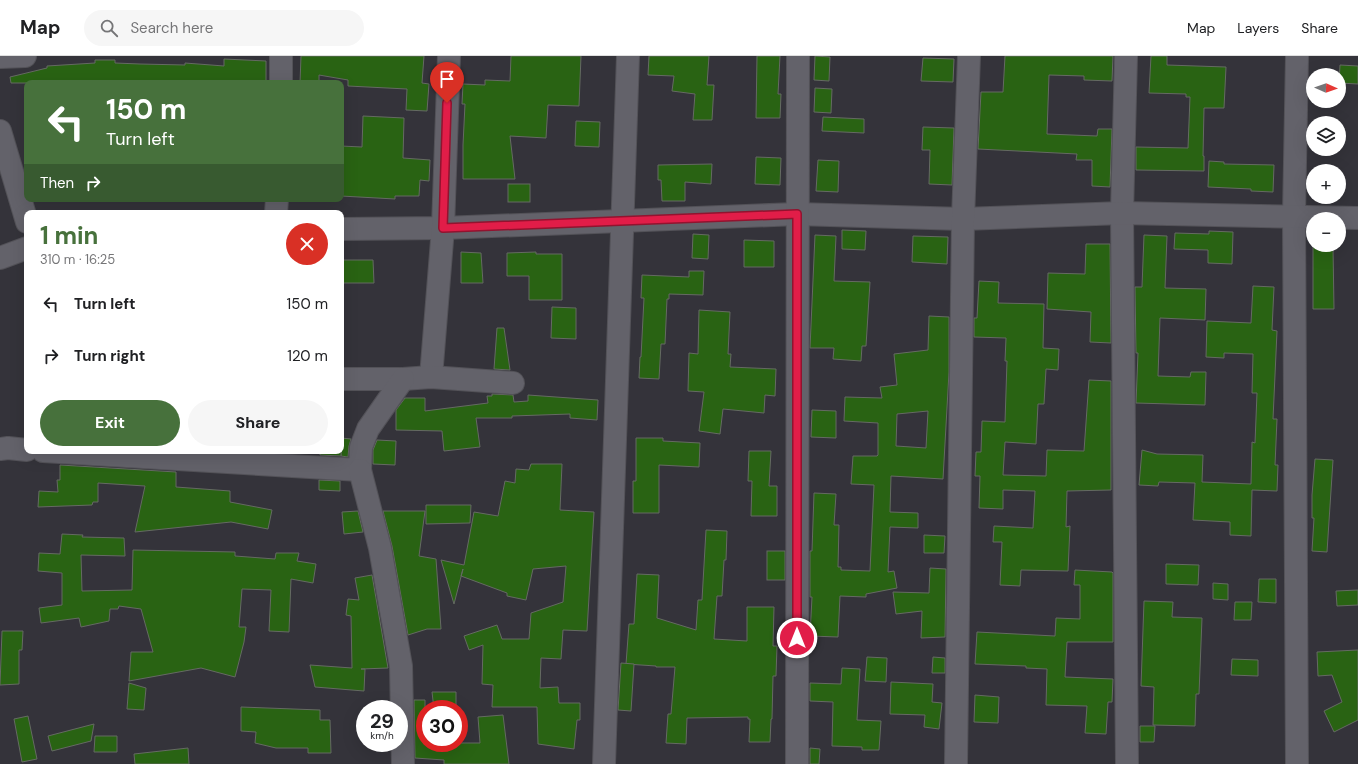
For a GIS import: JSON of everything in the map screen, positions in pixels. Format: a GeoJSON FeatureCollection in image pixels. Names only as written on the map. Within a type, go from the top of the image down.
{"type":"FeatureCollection","features":[{"type":"Feature","properties":{"kind":"street"},"geometry":{"type":"LineString","coordinates":[[0,57],[25,56]]}},
{"type":"Feature","properties":{"kind":"street"},"geometry":{"type":"LineString","coordinates":[[280,80],[281,56]]}},
{"type":"Feature","properties":{"kind":"street"},"geometry":{"type":"LineString","coordinates":[[431,377],[443,228],[449,56]]}},
{"type":"Feature","properties":{"kind":"street"},"geometry":{"type":"LineString","coordinates":[[604,764],[628,56]]}},
{"type":"Feature","properties":{"kind":"street"},"geometry":{"type":"LineString","coordinates":[[797,764],[798,56]]}},
{"type":"Feature","properties":{"kind":"street"},"geometry":{"type":"LineString","coordinates":[[956,764],[963,218],[970,56]]}},
{"type":"Feature","properties":{"kind":"street"},"geometry":{"type":"LineString","coordinates":[[1126,56],[1122,213],[1127,764]]}},
{"type":"Feature","properties":{"kind":"street"},"geometry":{"type":"LineString","coordinates":[[1297,56],[1294,216],[1297,764]]}},
{"type":"Feature","properties":{"kind":"street"},"geometry":{"type":"LineString","coordinates":[[0,130],[24,212]]}},
{"type":"Feature","properties":{"kind":"street"},"geometry":{"type":"LineString","coordinates":[[344,229],[443,228],[797,214],[963,218],[1122,213],[1358,218]]}},
{"type":"Feature","properties":{"kind":"street"},"geometry":{"type":"LineString","coordinates":[[0,258],[24,249]]}},
{"type":"Feature","properties":{"kind":"street"},"geometry":{"type":"LineString","coordinates":[[344,379],[403,380],[431,377],[513,383]]}},
{"type":"Feature","properties":{"kind":"street"},"geometry":{"type":"LineString","coordinates":[[403,380],[368,429],[361,447],[360,470],[380,548],[402,666],[403,764]]}},
{"type":"Feature","properties":{"kind":"street"},"geometry":{"type":"LineString","coordinates":[[0,449],[8,448],[24,450]]}},
{"type":"Feature","properties":{"kind":"street"},"geometry":{"type":"LineString","coordinates":[[93,454],[360,470]]}},
{"type":"Feature","properties":{"kind":"building"},"geometry":{"type":"Polygon","coordinates":[[[301,56],[424,56],[422,83],[429,84],[427,111],[406,110],[407,89],[348,86],[348,80],[319,75],[319,80],[300,80],[301,56]]]}},
{"type":"Feature","properties":{"kind":"building"},"geometry":{"type":"Polygon","coordinates":[[[511,56],[581,56],[579,106],[548,105],[546,138],[510,136],[515,179],[463,179],[465,104],[462,104],[463,84],[485,85],[485,80],[510,81],[511,56]]]}},
{"type":"Feature","properties":{"kind":"building"},"geometry":{"type":"Polygon","coordinates":[[[649,56],[709,56],[707,85],[714,85],[712,120],[693,120],[695,94],[672,91],[674,76],[648,75],[649,56]]]}},
{"type":"Feature","properties":{"kind":"building"},"geometry":{"type":"Polygon","coordinates":[[[757,56],[780,56],[778,94],[781,94],[780,118],[756,118],[757,56]]]}},
{"type":"Feature","properties":{"kind":"building"},"geometry":{"type":"Polygon","coordinates":[[[815,56],[830,57],[829,81],[814,80],[815,56]]]}},
{"type":"Feature","properties":{"kind":"building"},"geometry":{"type":"Polygon","coordinates":[[[1005,56],[1113,56],[1112,81],[1084,80],[1084,76],[1049,75],[1047,134],[1097,136],[1098,129],[1112,129],[1110,187],[1092,186],[1092,160],[1076,160],[1077,154],[978,149],[981,92],[1003,92],[1005,56]]]}},
{"type":"Feature","properties":{"kind":"building"},"geometry":{"type":"Polygon","coordinates":[[[1151,56],[1167,56],[1167,65],[1226,67],[1224,108],[1204,108],[1204,171],[1136,170],[1136,147],[1188,148],[1190,97],[1186,97],[1186,94],[1149,93],[1151,56]]]}},
{"type":"Feature","properties":{"kind":"building"},"geometry":{"type":"Polygon","coordinates":[[[923,58],[954,59],[953,82],[921,81],[923,58]]]}},
{"type":"Feature","properties":{"kind":"building"},"geometry":{"type":"Polygon","coordinates":[[[224,59],[266,61],[266,80],[24,80],[24,83],[11,83],[10,77],[47,68],[47,66],[95,63],[95,60],[115,60],[115,63],[185,65],[185,63],[224,66],[224,59]]]}},
{"type":"Feature","properties":{"kind":"building"},"geometry":{"type":"Polygon","coordinates":[[[1340,65],[1358,66],[1358,84],[1346,83],[1346,68],[1340,68],[1340,65]]]}},
{"type":"Feature","properties":{"kind":"building"},"geometry":{"type":"Polygon","coordinates":[[[815,88],[832,89],[831,113],[814,112],[815,88]]]}},
{"type":"Feature","properties":{"kind":"building"},"geometry":{"type":"Polygon","coordinates":[[[363,116],[404,118],[403,158],[430,160],[429,181],[420,180],[419,196],[395,196],[395,199],[344,196],[344,146],[362,147],[363,116]]]}},
{"type":"Feature","properties":{"kind":"building"},"geometry":{"type":"Polygon","coordinates":[[[823,117],[864,119],[864,133],[822,131],[823,117]]]}},
{"type":"Feature","properties":{"kind":"building"},"geometry":{"type":"Polygon","coordinates":[[[576,121],[600,122],[599,147],[575,146],[576,121]]]}},
{"type":"Feature","properties":{"kind":"building"},"geometry":{"type":"Polygon","coordinates":[[[923,127],[954,128],[952,185],[929,184],[930,150],[922,150],[923,127]]]}},
{"type":"Feature","properties":{"kind":"building"},"geometry":{"type":"Polygon","coordinates":[[[756,157],[781,158],[780,185],[755,184],[756,157]]]}},
{"type":"Feature","properties":{"kind":"building"},"geometry":{"type":"Polygon","coordinates":[[[818,160],[839,161],[838,192],[816,191],[818,160]]]}},
{"type":"Feature","properties":{"kind":"building"},"geometry":{"type":"Polygon","coordinates":[[[1209,161],[1224,162],[1224,164],[1274,165],[1273,192],[1251,191],[1251,189],[1208,187],[1209,161]]]}},
{"type":"Feature","properties":{"kind":"building"},"geometry":{"type":"Polygon","coordinates":[[[712,164],[711,184],[685,182],[685,201],[662,201],[661,180],[658,180],[658,165],[712,164]]]}},
{"type":"Feature","properties":{"kind":"building"},"geometry":{"type":"Polygon","coordinates":[[[508,184],[530,184],[530,202],[508,202],[508,184]]]}},
{"type":"Feature","properties":{"kind":"building"},"geometry":{"type":"Polygon","coordinates":[[[842,230],[866,231],[865,250],[842,249],[842,230]]]}},
{"type":"Feature","properties":{"kind":"building"},"geometry":{"type":"Polygon","coordinates":[[[1209,231],[1233,232],[1232,264],[1208,263],[1208,250],[1174,249],[1175,233],[1209,234],[1209,231]]]}},
{"type":"Feature","properties":{"kind":"building"},"geometry":{"type":"Polygon","coordinates":[[[693,234],[709,235],[708,259],[692,258],[693,234]]]}},
{"type":"Feature","properties":{"kind":"building"},"geometry":{"type":"Polygon","coordinates":[[[815,235],[836,236],[834,281],[870,282],[866,346],[862,346],[861,361],[833,359],[834,348],[810,348],[815,235]]]}},
{"type":"Feature","properties":{"kind":"building"},"geometry":{"type":"Polygon","coordinates":[[[1144,235],[1167,236],[1165,288],[1206,289],[1205,320],[1160,318],[1158,376],[1190,377],[1191,372],[1206,372],[1205,405],[1136,403],[1138,353],[1136,353],[1135,287],[1142,287],[1144,235]]]}},
{"type":"Feature","properties":{"kind":"building"},"geometry":{"type":"Polygon","coordinates":[[[913,236],[948,237],[947,264],[912,262],[913,236]]]}},
{"type":"Feature","properties":{"kind":"building"},"geometry":{"type":"Polygon","coordinates":[[[744,240],[774,241],[774,267],[744,267],[744,240]]]}},
{"type":"Feature","properties":{"kind":"building"},"geometry":{"type":"Polygon","coordinates":[[[1086,244],[1110,244],[1111,343],[1090,342],[1091,312],[1047,309],[1048,273],[1085,274],[1086,244]]]}},
{"type":"Feature","properties":{"kind":"building"},"geometry":{"type":"Polygon","coordinates":[[[461,252],[481,253],[483,283],[461,283],[461,252]]]}},
{"type":"Feature","properties":{"kind":"building"},"geometry":{"type":"Polygon","coordinates":[[[536,252],[536,254],[562,254],[562,300],[529,300],[529,276],[507,276],[507,253],[536,252]]]}},
{"type":"Feature","properties":{"kind":"building"},"geometry":{"type":"Polygon","coordinates":[[[1313,252],[1333,252],[1334,309],[1313,309],[1313,252]]]}},
{"type":"Feature","properties":{"kind":"building"},"geometry":{"type":"Polygon","coordinates":[[[344,260],[373,260],[374,283],[344,283],[344,260]]]}},
{"type":"Feature","properties":{"kind":"building"},"geometry":{"type":"Polygon","coordinates":[[[689,271],[704,271],[703,295],[669,294],[669,299],[667,299],[665,344],[661,344],[659,379],[639,378],[644,298],[641,298],[642,275],[689,277],[689,271]]]}},
{"type":"Feature","properties":{"kind":"building"},"geometry":{"type":"Polygon","coordinates":[[[979,281],[999,282],[998,303],[1044,304],[1043,348],[1059,349],[1058,370],[1046,369],[1044,404],[1038,404],[1036,444],[1005,442],[1003,475],[1046,476],[1047,450],[1084,451],[1089,380],[1111,381],[1111,490],[1067,491],[1066,527],[1070,526],[1068,571],[1021,570],[1020,586],[1000,585],[1002,542],[993,542],[994,526],[1033,528],[1035,491],[1003,490],[1003,509],[979,508],[980,476],[975,476],[976,452],[981,452],[982,421],[1005,422],[1007,361],[1005,361],[1006,338],[974,337],[974,318],[977,318],[979,281]]]}},
{"type":"Feature","properties":{"kind":"building"},"geometry":{"type":"Polygon","coordinates":[[[1253,286],[1274,287],[1272,330],[1277,331],[1273,419],[1277,419],[1275,465],[1278,465],[1277,491],[1252,490],[1251,536],[1230,535],[1230,522],[1193,520],[1195,483],[1159,482],[1158,486],[1139,485],[1142,450],[1157,454],[1203,455],[1202,482],[1251,484],[1252,442],[1255,443],[1257,393],[1252,393],[1253,354],[1224,353],[1224,358],[1206,357],[1207,321],[1251,323],[1253,286]]]}},
{"type":"Feature","properties":{"kind":"building"},"geometry":{"type":"Polygon","coordinates":[[[552,307],[576,308],[576,339],[551,338],[552,307]]]}},
{"type":"Feature","properties":{"kind":"building"},"geometry":{"type":"Polygon","coordinates":[[[699,310],[730,312],[728,354],[731,354],[730,367],[776,369],[775,396],[765,395],[764,413],[723,409],[720,434],[699,431],[704,392],[688,391],[689,353],[698,354],[699,310]]]}},
{"type":"Feature","properties":{"kind":"building"},"geometry":{"type":"Polygon","coordinates":[[[929,316],[949,317],[949,372],[943,479],[891,476],[890,512],[918,513],[918,528],[890,527],[888,572],[894,571],[897,588],[866,594],[866,597],[840,596],[838,637],[810,636],[812,597],[810,597],[810,551],[812,551],[814,493],[836,494],[834,525],[839,525],[838,567],[841,567],[841,570],[870,571],[874,485],[851,484],[853,456],[878,455],[878,423],[844,421],[845,397],[882,398],[880,387],[897,385],[894,354],[928,350],[929,316]],[[928,411],[897,414],[896,446],[926,448],[928,411]]]}},
{"type":"Feature","properties":{"kind":"building"},"geometry":{"type":"Polygon","coordinates":[[[497,328],[504,328],[510,370],[494,369],[497,328]]]}},
{"type":"Feature","properties":{"kind":"building"},"geometry":{"type":"Polygon","coordinates":[[[492,394],[513,395],[514,402],[528,401],[528,395],[598,400],[597,420],[570,418],[570,414],[512,416],[512,418],[476,418],[480,447],[444,451],[442,431],[396,430],[396,410],[405,398],[425,398],[425,411],[488,403],[487,396],[492,396],[492,394]]]}},
{"type":"Feature","properties":{"kind":"building"},"geometry":{"type":"Polygon","coordinates":[[[812,410],[836,411],[836,438],[811,437],[812,410]]]}},
{"type":"Feature","properties":{"kind":"building"},"geometry":{"type":"Polygon","coordinates":[[[344,438],[351,439],[348,457],[341,456],[341,454],[344,454],[344,438]]]}},
{"type":"Feature","properties":{"kind":"building"},"geometry":{"type":"Polygon","coordinates":[[[636,438],[663,438],[663,441],[700,443],[699,467],[659,465],[659,513],[633,513],[633,481],[636,481],[636,438]]]}},
{"type":"Feature","properties":{"kind":"building"},"geometry":{"type":"Polygon","coordinates":[[[377,440],[396,441],[395,465],[373,464],[373,450],[377,440]]]}},
{"type":"Feature","properties":{"kind":"building"},"geometry":{"type":"Polygon","coordinates":[[[749,451],[771,451],[769,486],[777,486],[777,516],[751,516],[752,481],[748,481],[749,451]]]}},
{"type":"Feature","properties":{"kind":"building"},"geometry":{"type":"Polygon","coordinates":[[[341,454],[341,456],[320,455],[341,454]]]}},
{"type":"Feature","properties":{"kind":"building"},"geometry":{"type":"Polygon","coordinates":[[[1315,459],[1333,460],[1327,552],[1312,551],[1314,518],[1312,518],[1312,495],[1315,459]]]}},
{"type":"Feature","properties":{"kind":"building"},"geometry":{"type":"Polygon","coordinates":[[[531,464],[562,464],[560,510],[594,512],[587,631],[563,630],[561,659],[541,658],[540,688],[558,687],[559,703],[580,703],[580,720],[577,720],[574,749],[538,744],[537,707],[492,707],[493,685],[482,684],[483,645],[469,650],[464,636],[497,625],[502,639],[529,639],[531,613],[563,602],[566,566],[533,569],[526,600],[507,596],[507,593],[461,576],[454,604],[441,560],[464,565],[474,512],[498,516],[505,481],[515,483],[516,469],[529,470],[531,464]]]}},
{"type":"Feature","properties":{"kind":"building"},"geometry":{"type":"Polygon","coordinates":[[[60,465],[176,472],[176,487],[230,491],[230,502],[272,510],[268,529],[231,522],[135,532],[145,486],[98,483],[98,502],[93,502],[92,505],[38,507],[39,491],[58,492],[57,480],[60,480],[60,465]]]}},
{"type":"Feature","properties":{"kind":"building"},"geometry":{"type":"Polygon","coordinates":[[[319,480],[340,481],[340,491],[319,490],[319,480]]]}},
{"type":"Feature","properties":{"kind":"building"},"geometry":{"type":"Polygon","coordinates":[[[426,505],[471,505],[470,523],[426,524],[426,505]]]}},
{"type":"Feature","properties":{"kind":"building"},"geometry":{"type":"Polygon","coordinates":[[[358,511],[363,532],[344,534],[342,512],[358,511]]]}},
{"type":"Feature","properties":{"kind":"building"},"geometry":{"type":"Polygon","coordinates":[[[383,511],[425,511],[419,556],[436,559],[441,629],[427,629],[408,635],[392,546],[383,511]]]}},
{"type":"Feature","properties":{"kind":"building"},"geometry":{"type":"Polygon","coordinates":[[[706,530],[727,531],[726,560],[724,560],[722,596],[717,596],[714,639],[747,641],[747,607],[774,607],[773,646],[777,646],[776,676],[773,676],[770,742],[749,742],[750,719],[748,719],[748,717],[687,718],[686,744],[666,743],[668,714],[671,714],[675,667],[626,664],[629,624],[634,624],[637,574],[659,575],[657,618],[696,630],[698,600],[702,600],[706,530]]]}},
{"type":"Feature","properties":{"kind":"building"},"geometry":{"type":"Polygon","coordinates":[[[62,534],[83,535],[82,537],[124,538],[125,556],[81,555],[82,591],[132,590],[133,550],[235,552],[235,556],[275,559],[276,553],[299,553],[297,561],[316,564],[313,583],[291,579],[289,632],[269,631],[271,590],[242,589],[239,627],[246,627],[244,642],[235,677],[201,668],[129,681],[131,652],[153,652],[141,609],[119,606],[118,609],[110,609],[109,621],[81,627],[79,618],[41,623],[39,608],[62,605],[62,573],[38,571],[39,553],[60,554],[62,534]]]}},
{"type":"Feature","properties":{"kind":"building"},"geometry":{"type":"Polygon","coordinates":[[[924,535],[945,536],[944,553],[924,553],[924,535]]]}},
{"type":"Feature","properties":{"kind":"building"},"geometry":{"type":"Polygon","coordinates":[[[767,551],[785,551],[785,580],[767,580],[767,551]]]}},
{"type":"Feature","properties":{"kind":"building"},"geometry":{"type":"Polygon","coordinates":[[[1166,564],[1199,565],[1198,585],[1166,584],[1166,564]]]}},
{"type":"Feature","properties":{"kind":"building"},"geometry":{"type":"Polygon","coordinates":[[[930,568],[946,569],[945,637],[921,638],[922,611],[896,614],[893,592],[929,593],[930,568]]]}},
{"type":"Feature","properties":{"kind":"building"},"geometry":{"type":"Polygon","coordinates":[[[1075,570],[1113,573],[1113,642],[1067,642],[1065,677],[1113,679],[1112,702],[1108,702],[1106,734],[1085,733],[1087,706],[1046,705],[1047,669],[1026,668],[1026,666],[975,664],[977,632],[1055,636],[1056,618],[1080,619],[1080,585],[1074,585],[1075,570]]]}},
{"type":"Feature","properties":{"kind":"building"},"geometry":{"type":"Polygon","coordinates":[[[372,575],[388,668],[361,669],[365,669],[364,691],[315,687],[310,665],[352,668],[351,616],[346,615],[348,599],[359,600],[355,578],[372,575]]]}},
{"type":"Feature","properties":{"kind":"building"},"geometry":{"type":"Polygon","coordinates":[[[1259,579],[1276,579],[1276,603],[1258,602],[1259,579]]]}},
{"type":"Feature","properties":{"kind":"building"},"geometry":{"type":"Polygon","coordinates":[[[1213,583],[1228,584],[1228,600],[1213,599],[1213,583]]]}},
{"type":"Feature","properties":{"kind":"building"},"geometry":{"type":"Polygon","coordinates":[[[1358,590],[1358,605],[1337,606],[1336,591],[1358,590]]]}},
{"type":"Feature","properties":{"kind":"building"},"geometry":{"type":"Polygon","coordinates":[[[1144,601],[1173,602],[1172,617],[1202,618],[1199,694],[1196,694],[1195,726],[1153,725],[1154,687],[1141,686],[1144,601]]]}},
{"type":"Feature","properties":{"kind":"building"},"geometry":{"type":"Polygon","coordinates":[[[1235,602],[1252,602],[1251,620],[1234,620],[1235,602]]]}},
{"type":"Feature","properties":{"kind":"building"},"geometry":{"type":"Polygon","coordinates":[[[2,631],[23,631],[22,650],[19,650],[19,684],[0,685],[2,631]]]}},
{"type":"Feature","properties":{"kind":"building"},"geometry":{"type":"Polygon","coordinates":[[[1358,650],[1358,720],[1334,732],[1324,711],[1342,702],[1332,675],[1318,676],[1317,652],[1358,650]]]}},
{"type":"Feature","properties":{"kind":"building"},"geometry":{"type":"Polygon","coordinates":[[[867,657],[887,658],[886,682],[865,681],[867,657]]]}},
{"type":"Feature","properties":{"kind":"building"},"geometry":{"type":"Polygon","coordinates":[[[933,657],[945,658],[945,673],[932,673],[933,657]]]}},
{"type":"Feature","properties":{"kind":"building"},"geometry":{"type":"Polygon","coordinates":[[[1232,659],[1258,660],[1258,676],[1231,675],[1232,659]]]}},
{"type":"Feature","properties":{"kind":"building"},"geometry":{"type":"Polygon","coordinates":[[[621,663],[634,664],[631,711],[618,710],[621,663]]]}},
{"type":"Feature","properties":{"kind":"building"},"geometry":{"type":"Polygon","coordinates":[[[842,668],[860,669],[857,720],[881,721],[879,750],[862,750],[862,747],[832,746],[833,702],[810,701],[810,683],[841,684],[842,668]]]}},
{"type":"Feature","properties":{"kind":"building"},"geometry":{"type":"Polygon","coordinates":[[[891,682],[933,684],[932,702],[942,703],[939,729],[924,727],[925,715],[890,714],[891,682]]]}},
{"type":"Feature","properties":{"kind":"building"},"geometry":{"type":"Polygon","coordinates":[[[129,683],[146,688],[144,710],[127,709],[129,683]]]}},
{"type":"Feature","properties":{"kind":"building"},"geometry":{"type":"Polygon","coordinates":[[[432,692],[456,692],[456,700],[433,700],[432,692]]]}},
{"type":"Feature","properties":{"kind":"building"},"geometry":{"type":"Polygon","coordinates":[[[975,695],[999,697],[998,723],[974,722],[975,695]]]}},
{"type":"Feature","properties":{"kind":"building"},"geometry":{"type":"Polygon","coordinates":[[[414,700],[416,700],[416,752],[468,752],[468,743],[480,743],[478,717],[503,715],[509,764],[444,764],[444,760],[415,758],[414,700]]]}},
{"type":"Feature","properties":{"kind":"building"},"geometry":{"type":"Polygon","coordinates":[[[241,707],[320,710],[320,720],[330,720],[331,753],[308,753],[308,748],[276,748],[255,743],[256,732],[241,731],[241,707]]]}},
{"type":"Feature","properties":{"kind":"building"},"geometry":{"type":"Polygon","coordinates":[[[28,716],[37,759],[22,762],[14,719],[28,716]]]}},
{"type":"Feature","properties":{"kind":"building"},"geometry":{"type":"Polygon","coordinates":[[[94,724],[91,741],[52,751],[48,736],[94,724]]]}},
{"type":"Feature","properties":{"kind":"building"},"geometry":{"type":"Polygon","coordinates":[[[1140,726],[1155,726],[1154,742],[1140,742],[1140,726]]]}},
{"type":"Feature","properties":{"kind":"building"},"geometry":{"type":"Polygon","coordinates":[[[95,736],[117,736],[117,752],[94,752],[95,736]]]}},
{"type":"Feature","properties":{"kind":"building"},"geometry":{"type":"Polygon","coordinates":[[[188,748],[189,764],[135,764],[134,754],[188,748]]]}},
{"type":"Feature","properties":{"kind":"building"},"geometry":{"type":"Polygon","coordinates":[[[810,748],[820,749],[819,764],[810,764],[810,748]]]}},
{"type":"Feature","properties":{"kind":"route"},"geometry":{"type":"LineString","coordinates":[[447,103],[443,228],[797,214],[797,638]]}}]}
